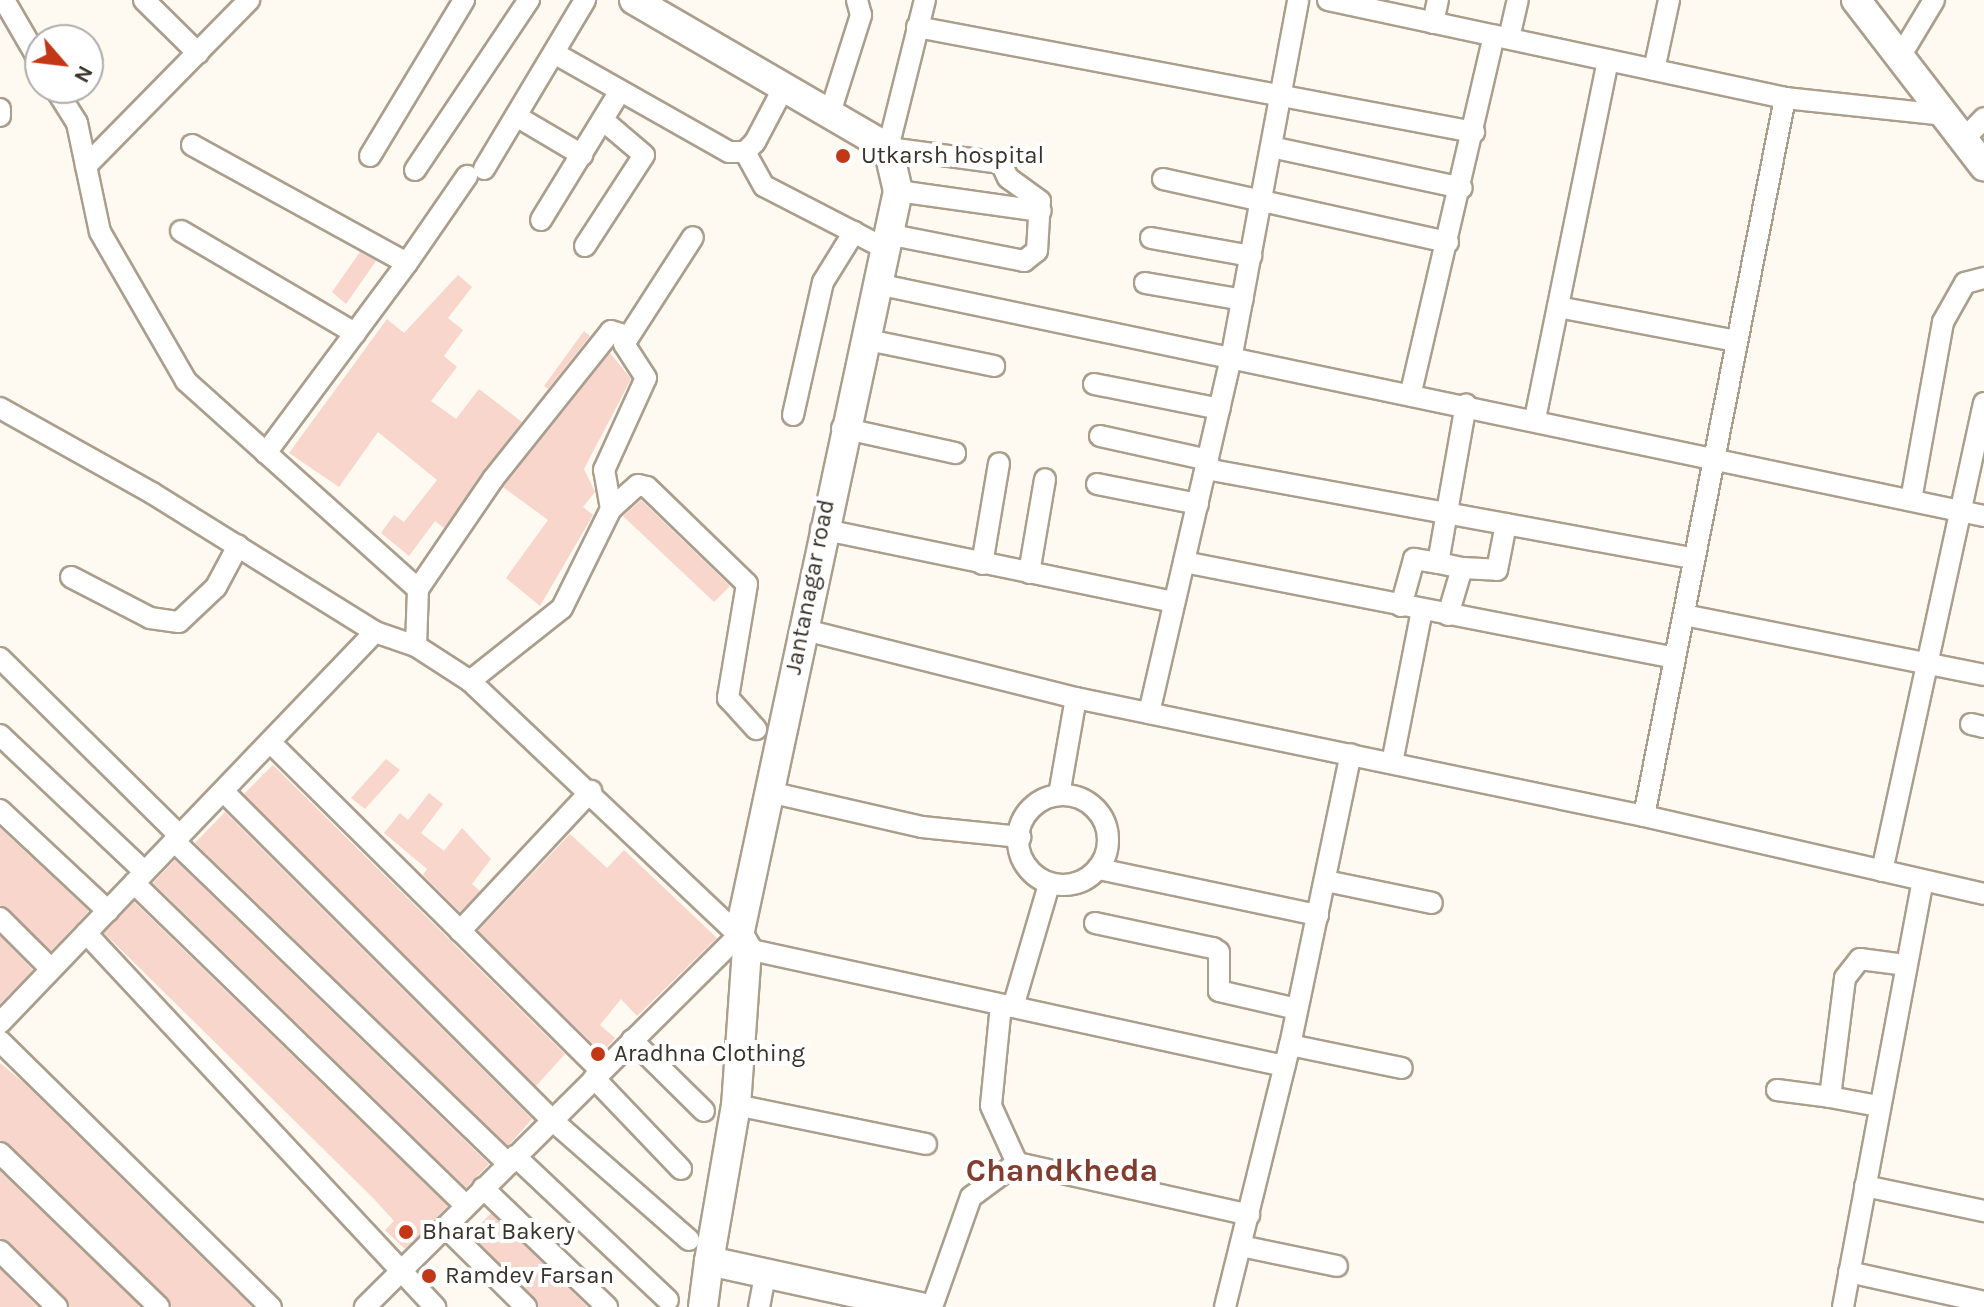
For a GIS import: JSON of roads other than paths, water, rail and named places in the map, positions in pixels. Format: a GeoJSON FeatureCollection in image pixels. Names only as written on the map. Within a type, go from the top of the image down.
{"type":"FeatureCollection","features":[{"type":"Feature","properties":{"kind":"street"},"geometry":{"type":"LineString","coordinates":[[144,0],[198,53]]}},
{"type":"Feature","properties":{"kind":"street"},"geometry":{"type":"LineString","coordinates":[[370,156],[464,0]]}},
{"type":"Feature","properties":{"kind":"street"},"geometry":{"type":"LineString","coordinates":[[415,170],[529,0]]}},
{"type":"Feature","properties":{"kind":"street"},"geometry":{"type":"LineString","coordinates":[[266,453],[516,116],[585,0]]}},
{"type":"Feature","properties":{"kind":"street"},"geometry":{"type":"LineString","coordinates":[[554,53],[712,144],[745,152],[764,186],[854,232],[886,241],[1024,261],[1037,251],[1041,211],[1037,195],[992,159],[888,148],[634,0]]}},
{"type":"Feature","properties":{"kind":"street"},"geometry":{"type":"LineString","coordinates":[[830,113],[861,15],[857,0]]}},
{"type":"Feature","properties":{"kind":"street"},"geometry":{"type":"LineString","coordinates":[[888,148],[925,0]]}},
{"type":"Feature","properties":{"kind":"street"},"geometry":{"type":"LineString","coordinates":[[1149,713],[1232,354],[1298,0]]}},
{"type":"Feature","properties":{"kind":"street"},"geometry":{"type":"LineString","coordinates":[[1328,0],[1360,3],[1433,23],[1785,98],[1943,115]]}},
{"type":"Feature","properties":{"kind":"street"},"geometry":{"type":"LineString","coordinates":[[1433,23],[1438,0]]}},
{"type":"Feature","properties":{"kind":"street"},"geometry":{"type":"LineString","coordinates":[[1411,392],[1474,132],[1502,37],[1518,0]]}},
{"type":"Feature","properties":{"kind":"street"},"geometry":{"type":"LineString","coordinates":[[1654,70],[1669,0]]}},
{"type":"Feature","properties":{"kind":"street"},"geometry":{"type":"LineString","coordinates":[[1856,0],[1984,166]]}},
{"type":"Feature","properties":{"kind":"street"},"geometry":{"type":"LineString","coordinates":[[1901,55],[1934,0]]}},
{"type":"Feature","properties":{"kind":"street"},"geometry":{"type":"LineString","coordinates":[[86,166],[246,1]]}},
{"type":"Feature","properties":{"kind":"street"},"geometry":{"type":"LineString","coordinates":[[3,2],[24,36]]}},
{"type":"Feature","properties":{"kind":"street"},"geometry":{"type":"LineString","coordinates":[[917,27],[1474,132]]}},
{"type":"Feature","properties":{"kind":"street"},"geometry":{"type":"LineString","coordinates":[[1535,419],[1608,60]]}},
{"type":"Feature","properties":{"kind":"street"},"geometry":{"type":"LineString","coordinates":[[745,152],[783,89]]}},
{"type":"Feature","properties":{"kind":"street"},"geometry":{"type":"LineString","coordinates":[[541,220],[620,91]]}},
{"type":"Feature","properties":{"kind":"street"},"geometry":{"type":"LineString","coordinates":[[1644,816],[1785,98]]}},
{"type":"Feature","properties":{"kind":"street"},"geometry":{"type":"LineString","coordinates":[[65,104],[77,123],[100,232],[186,381],[418,589]]}},
{"type":"Feature","properties":{"kind":"street"},"geometry":{"type":"LineString","coordinates":[[0,109],[0,116]]}},
{"type":"Feature","properties":{"kind":"street"},"geometry":{"type":"LineString","coordinates":[[516,116],[582,155]]}},
{"type":"Feature","properties":{"kind":"street"},"geometry":{"type":"LineString","coordinates":[[1964,139],[1984,118]]}},
{"type":"Feature","properties":{"kind":"street"},"geometry":{"type":"LineString","coordinates":[[585,246],[644,155],[604,121]]}},
{"type":"Feature","properties":{"kind":"street"},"geometry":{"type":"LineString","coordinates":[[192,145],[407,263]]}},
{"type":"Feature","properties":{"kind":"street"},"geometry":{"type":"LineString","coordinates":[[1271,147],[1462,188]]}},
{"type":"Feature","properties":{"kind":"street","name":"Jantanagar road"},"geometry":{"type":"LineString","coordinates":[[703,1307],[736,1105],[743,942],[821,529],[898,191],[888,148]]}},
{"type":"Feature","properties":{"kind":"street"},"geometry":{"type":"LineString","coordinates":[[1163,179],[1448,242]]}},
{"type":"Feature","properties":{"kind":"street"},"geometry":{"type":"LineString","coordinates":[[898,191],[1041,211]]}},
{"type":"Feature","properties":{"kind":"street"},"geometry":{"type":"LineString","coordinates":[[181,231],[355,333]]}},
{"type":"Feature","properties":{"kind":"street"},"geometry":{"type":"LineString","coordinates":[[793,415],[823,282],[854,232]]}},
{"type":"Feature","properties":{"kind":"street"},"geometry":{"type":"LineString","coordinates":[[611,509],[604,470],[646,378],[627,351],[627,336],[693,237]]}},
{"type":"Feature","properties":{"kind":"street"},"geometry":{"type":"LineString","coordinates":[[1151,238],[1251,256]]}},
{"type":"Feature","properties":{"kind":"street"},"geometry":{"type":"LineString","coordinates":[[1911,500],[1943,322],[1965,283],[1984,278]]}},
{"type":"Feature","properties":{"kind":"street"},"geometry":{"type":"LineString","coordinates":[[1145,283],[1243,300]]}},
{"type":"Feature","properties":{"kind":"street"},"geometry":{"type":"LineString","coordinates":[[877,284],[1232,354],[1984,516]]}},
{"type":"Feature","properties":{"kind":"street"},"geometry":{"type":"LineString","coordinates":[[1558,307],[1737,341]]}},
{"type":"Feature","properties":{"kind":"street"},"geometry":{"type":"LineString","coordinates":[[416,646],[418,589],[493,479],[611,331],[627,336]]}},
{"type":"Feature","properties":{"kind":"street"},"geometry":{"type":"LineString","coordinates":[[863,339],[994,366]]}},
{"type":"Feature","properties":{"kind":"street"},"geometry":{"type":"LineString","coordinates":[[1094,384],[1220,409]]}},
{"type":"Feature","properties":{"kind":"street"},"geometry":{"type":"LineString","coordinates":[[1882,871],[1958,510],[1984,403]]}},
{"type":"Feature","properties":{"kind":"street"},"geometry":{"type":"LineString","coordinates":[[1438,563],[1444,513],[1466,404]]}},
{"type":"Feature","properties":{"kind":"street"},"geometry":{"type":"LineString","coordinates":[[0,408],[238,546],[375,632],[416,646],[470,681],[591,791],[743,942],[1007,1006],[1284,1066]]}},
{"type":"Feature","properties":{"kind":"street"},"geometry":{"type":"LineString","coordinates":[[842,428],[955,453]]}},
{"type":"Feature","properties":{"kind":"street"},"geometry":{"type":"LineString","coordinates":[[1100,436],[1207,464],[1444,513],[1694,559]]}},
{"type":"Feature","properties":{"kind":"street"},"geometry":{"type":"LineString","coordinates":[[982,564],[999,463]]}},
{"type":"Feature","properties":{"kind":"street"},"geometry":{"type":"LineString","coordinates":[[1029,573],[1045,479]]}},
{"type":"Feature","properties":{"kind":"street"},"geometry":{"type":"LineString","coordinates":[[1097,484],[1198,504]]}},
{"type":"Feature","properties":{"kind":"street"},"geometry":{"type":"LineString","coordinates":[[470,681],[562,608],[611,509],[632,488],[647,487],[741,573],[748,594],[728,698],[756,729]]}},
{"type":"Feature","properties":{"kind":"street"},"geometry":{"type":"LineString","coordinates":[[1401,606],[1414,559],[1462,568],[1497,570],[1506,524]]}},
{"type":"Feature","properties":{"kind":"street"},"geometry":{"type":"LineString","coordinates":[[821,529],[1174,602]]}},
{"type":"Feature","properties":{"kind":"street"},"geometry":{"type":"LineString","coordinates":[[71,577],[150,618],[179,622],[216,587],[238,546]]}},
{"type":"Feature","properties":{"kind":"street"},"geometry":{"type":"LineString","coordinates":[[1184,562],[1675,658]]}},
{"type":"Feature","properties":{"kind":"street"},"geometry":{"type":"LineString","coordinates":[[1448,615],[1462,568]]}},
{"type":"Feature","properties":{"kind":"street"},"geometry":{"type":"LineString","coordinates":[[1392,763],[1422,610]]}},
{"type":"Feature","properties":{"kind":"street"},"geometry":{"type":"LineString","coordinates":[[1684,615],[1984,675]]}},
{"type":"Feature","properties":{"kind":"street"},"geometry":{"type":"LineString","coordinates":[[801,629],[1076,698],[1644,816],[1984,894]]}},
{"type":"Feature","properties":{"kind":"street"},"geometry":{"type":"LineString","coordinates":[[271,1307],[0,1026],[375,632]]}},
{"type":"Feature","properties":{"kind":"street"},"geometry":{"type":"LineString","coordinates":[[0,658],[177,839],[511,1160],[668,1300]]}},
{"type":"Feature","properties":{"kind":"street"},"geometry":{"type":"LineString","coordinates":[[1059,795],[1076,698]]}},
{"type":"Feature","properties":{"kind":"street"},"geometry":{"type":"LineString","coordinates":[[0,735],[466,1206]]}},
{"type":"Feature","properties":{"kind":"street"},"geometry":{"type":"LineString","coordinates":[[270,742],[460,931],[598,1075],[681,1169]]}},
{"type":"Feature","properties":{"kind":"street"},"geometry":{"type":"LineString","coordinates":[[1225,1307],[1290,1045],[1351,754]]}},
{"type":"Feature","properties":{"kind":"street"},"geometry":{"type":"LineString","coordinates":[[223,791],[552,1120],[689,1240]]}},
{"type":"Feature","properties":{"kind":"street"},"geometry":{"type":"LineString","coordinates":[[460,931],[591,791]]}},
{"type":"Feature","properties":{"kind":"street"},"geometry":{"type":"LineString","coordinates":[[769,792],[922,827],[1020,837]]}},
{"type":"Feature","properties":{"kind":"street"},"geometry":{"type":"LineString","coordinates":[[1049,794],[1059,795],[1102,816],[1108,828],[1099,869],[1081,886],[1049,885],[1028,865],[1020,837],[1030,808],[1049,794]]}},
{"type":"Feature","properties":{"kind":"street"},"geometry":{"type":"LineString","coordinates":[[0,810],[108,911]]}},
{"type":"Feature","properties":{"kind":"street"},"geometry":{"type":"LineString","coordinates":[[1099,869],[1318,915]]}},
{"type":"Feature","properties":{"kind":"street"},"geometry":{"type":"LineString","coordinates":[[1326,881],[1432,903]]}},
{"type":"Feature","properties":{"kind":"street"},"geometry":{"type":"LineString","coordinates":[[1843,1307],[1878,1106],[1923,881]]}},
{"type":"Feature","properties":{"kind":"street"},"geometry":{"type":"LineString","coordinates":[[1017,1163],[991,1106],[1007,1006],[1049,885]]}},
{"type":"Feature","properties":{"kind":"street"},"geometry":{"type":"LineString","coordinates":[[0,918],[51,969]]}},
{"type":"Feature","properties":{"kind":"street"},"geometry":{"type":"LineString","coordinates":[[1095,923],[1213,948],[1219,952],[1219,991],[1297,1009]]}},
{"type":"Feature","properties":{"kind":"street"},"geometry":{"type":"LineString","coordinates":[[86,933],[435,1307]]}},
{"type":"Feature","properties":{"kind":"street"},"geometry":{"type":"LineString","coordinates":[[365,1307],[632,1040],[743,942]]}},
{"type":"Feature","properties":{"kind":"street"},"geometry":{"type":"LineString","coordinates":[[1830,1097],[1848,968],[1860,959],[1905,965]]}},
{"type":"Feature","properties":{"kind":"street"},"geometry":{"type":"LineString","coordinates":[[632,1040],[704,1111]]}},
{"type":"Feature","properties":{"kind":"street"},"geometry":{"type":"LineString","coordinates":[[1290,1045],[1402,1068]]}},
{"type":"Feature","properties":{"kind":"street"},"geometry":{"type":"LineString","coordinates":[[1777,1090],[1878,1106]]}},
{"type":"Feature","properties":{"kind":"street"},"geometry":{"type":"LineString","coordinates":[[736,1105],[926,1144]]}},
{"type":"Feature","properties":{"kind":"street"},"geometry":{"type":"LineString","coordinates":[[0,1153],[159,1307]]}},
{"type":"Feature","properties":{"kind":"street"},"geometry":{"type":"LineString","coordinates":[[932,1307],[971,1197],[1017,1163],[1249,1215]]}},
{"type":"Feature","properties":{"kind":"street"},"geometry":{"type":"LineString","coordinates":[[1865,1186],[1984,1211]]}},
{"type":"Feature","properties":{"kind":"street"},"geometry":{"type":"LineString","coordinates":[[483,1188],[607,1307]]}},
{"type":"Feature","properties":{"kind":"street"},"geometry":{"type":"LineString","coordinates":[[445,1227],[526,1307]]}},
{"type":"Feature","properties":{"kind":"street"},"geometry":{"type":"LineString","coordinates":[[1241,1246],[1337,1266]]}},
{"type":"Feature","properties":{"kind":"street"},"geometry":{"type":"LineString","coordinates":[[0,1251],[57,1307]]}},
{"type":"Feature","properties":{"kind":"street"},"geometry":{"type":"LineString","coordinates":[[709,1261],[766,1272],[852,1301],[920,1307]]}},
{"type":"Feature","properties":{"kind":"street"},"geometry":{"type":"LineString","coordinates":[[759,1307],[766,1272]]}},
{"type":"Feature","properties":{"kind":"street"},"geometry":{"type":"LineString","coordinates":[[1849,1272],[1984,1302]]}},
{"type":"Feature","properties":{"kind":"place","name":"Utkarsh hospital"},"geometry":{"type":"Point","coordinates":[843,156]}},
{"type":"Feature","properties":{"kind":"place","name":"Aradhna Clothing"},"geometry":{"type":"Point","coordinates":[598,1054]}},
{"type":"Feature","properties":{"kind":"place","name":"Bharat Bakery"},"geometry":{"type":"Point","coordinates":[406,1232]}},
{"type":"Feature","properties":{"kind":"place","name":"Ramdev Farsan"},"geometry":{"type":"Point","coordinates":[429,1276]}},
{"type":"Feature","properties":{"kind":"district","name":"Chandkheda"},"geometry":{"type":"Point","coordinates":[1062,1171]}}]}
